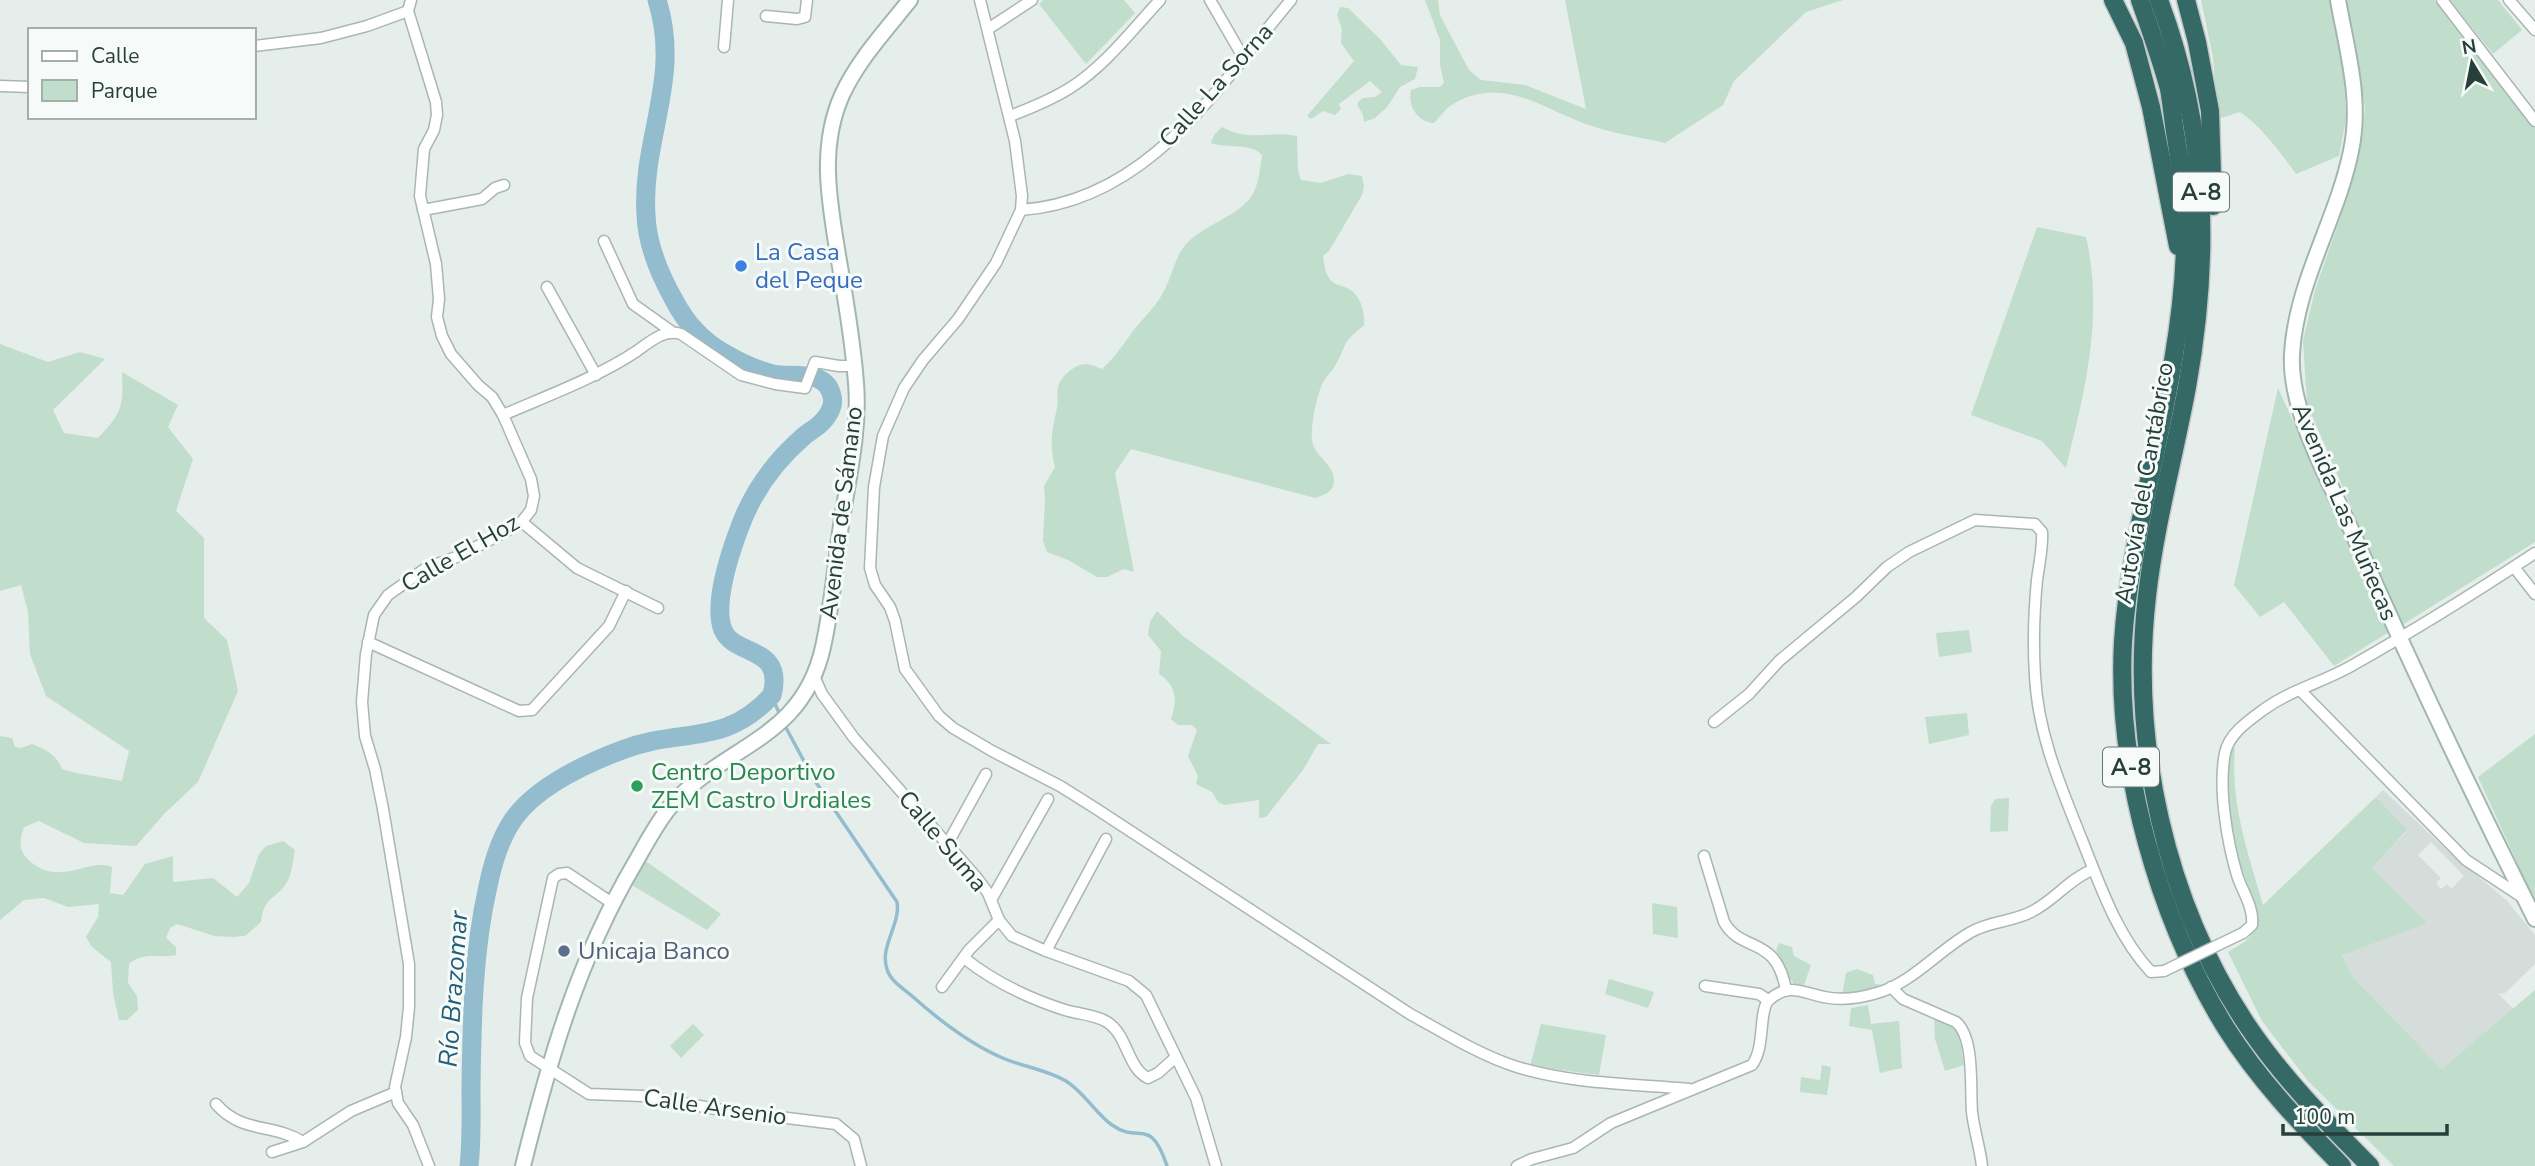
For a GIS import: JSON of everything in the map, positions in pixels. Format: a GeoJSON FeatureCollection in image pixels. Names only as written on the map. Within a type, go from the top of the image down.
{"type":"FeatureCollection","features":[{"type":"Feature","properties":{"kind":"highway"},"geometry":{"type":"LineString","coordinates":[[2113,0],[2134,43],[2162,156],[2173,228],[2184,267]]}},
{"type":"Feature","properties":{"kind":"highway","name":"Autovía del Cantábrico"},"geometry":{"type":"LineString","coordinates":[[2140,0],[2169,90],[2184,200],[2184,267],[2173,363],[2141,516],[2124,633],[2125,703],[2135,795],[2164,896],[2201,985],[2228,1031],[2282,1104],[2342,1166]]}},
{"type":"Feature","properties":{"kind":"highway","name":"Autovía del Cantábrico"},"geometry":{"type":"LineString","coordinates":[[2160,0],[2188,94],[2197,146],[2202,271],[2187,388],[2160,510],[2147,596],[2143,700],[2152,782],[2172,863],[2186,905],[2214,967],[2246,1024],[2280,1071],[2370,1166]]}},
{"type":"Feature","properties":{"kind":"highway"},"geometry":{"type":"LineString","coordinates":[[2186,0],[2210,111],[2213,228],[2202,271]]}},
{"type":"Feature","properties":{"kind":"street"},"geometry":{"type":"LineString","coordinates":[[724,47],[728,0]]}},
{"type":"Feature","properties":{"kind":"street"},"geometry":{"type":"LineString","coordinates":[[766,16],[797,19],[805,17],[807,0]]}},
{"type":"Feature","properties":{"kind":"street"},"geometry":{"type":"LineString","coordinates":[[980,0],[1010,116],[1020,169],[1021,210],[996,263],[958,319],[923,360],[904,388],[883,436],[874,487],[870,568],[875,585],[890,607],[901,656],[911,681],[939,716],[968,738],[1060,786],[1410,1014],[1456,1040],[1516,1066],[1550,1075],[1689,1089]]}},
{"type":"Feature","properties":{"kind":"street"},"geometry":{"type":"LineString","coordinates":[[988,29],[1031,0]]}},
{"type":"Feature","properties":{"kind":"street"},"geometry":{"type":"LineString","coordinates":[[1010,116],[1035,107],[1071,88],[1099,65],[1160,0]]}},
{"type":"Feature","properties":{"kind":"street"},"geometry":{"type":"LineString","coordinates":[[1210,0],[1243,57]]}},
{"type":"Feature","properties":{"kind":"street","name":"Calle La Sorna"},"geometry":{"type":"LineString","coordinates":[[1021,210],[1036,209],[1086,195],[1120,180],[1149,160],[1198,112],[1291,0]]}},
{"type":"Feature","properties":{"kind":"street","name":"Avenida Las Muñecas"},"geometry":{"type":"LineString","coordinates":[[2338,0],[2354,81],[2356,118],[2352,151],[2343,182],[2298,309],[2292,354],[2296,402],[2399,636],[2535,919]]}},
{"type":"Feature","properties":{"kind":"street"},"geometry":{"type":"LineString","coordinates":[[2442,0],[2535,121]]}},
{"type":"Feature","properties":{"kind":"street"},"geometry":{"type":"LineString","coordinates":[[2509,0],[2535,30]]}},
{"type":"Feature","properties":{"kind":"street","name":"Avenida de Sámano"},"geometry":{"type":"LineString","coordinates":[[612,903],[670,807],[692,787],[794,710],[814,676],[827,628],[856,426],[854,366],[826,170],[830,133],[843,94],[853,75],[902,3]]}},
{"type":"Feature","properties":{"kind":"street"},"geometry":{"type":"LineString","coordinates":[[256,46],[321,38],[367,26],[409,5]]}},
{"type":"Feature","properties":{"kind":"street","name":"Calle El Hoz"},"geometry":{"type":"LineString","coordinates":[[396,1092],[396,1076],[402,1063],[406,1037],[409,964],[383,809],[365,736],[362,702],[374,615],[388,595],[426,568],[481,546],[522,522],[531,510],[534,496],[533,487],[503,415],[492,397],[478,386],[451,354],[437,317],[439,299],[436,264],[420,196],[424,149],[434,130],[436,102],[409,5]]}},
{"type":"Feature","properties":{"kind":"street"},"geometry":{"type":"LineString","coordinates":[[0,86],[28,87]]}},
{"type":"Feature","properties":{"kind":"street"},"geometry":{"type":"LineString","coordinates":[[423,210],[482,199],[495,188],[504,185]]}},
{"type":"Feature","properties":{"kind":"street"},"geometry":{"type":"LineString","coordinates":[[604,241],[633,304],[741,374],[775,384],[805,388],[815,362],[854,366]]}},
{"type":"Feature","properties":{"kind":"street"},"geometry":{"type":"LineString","coordinates":[[547,287],[596,374]]}},
{"type":"Feature","properties":{"kind":"street"},"geometry":{"type":"LineString","coordinates":[[503,415],[612,367],[671,331]]}},
{"type":"Feature","properties":{"kind":"street"},"geometry":{"type":"LineString","coordinates":[[1714,722],[1749,694],[1779,662],[1887,567],[1909,552],[1975,520],[2035,524],[2042,532],[2043,541],[2037,581],[2034,676],[2039,714],[2054,773],[2108,905],[2142,962],[2151,972],[2164,971],[2243,933],[2252,925],[2253,916],[2225,831],[2225,752],[2233,735],[2285,696],[2352,666],[2399,636],[2438,616],[2535,553]]}},
{"type":"Feature","properties":{"kind":"street"},"geometry":{"type":"LineString","coordinates":[[522,522],[577,568],[658,608]]}},
{"type":"Feature","properties":{"kind":"street"},"geometry":{"type":"LineString","coordinates":[[2514,566],[2535,594]]}},
{"type":"Feature","properties":{"kind":"street"},"geometry":{"type":"LineString","coordinates":[[369,642],[519,711],[527,712],[532,710],[609,626],[626,591]]}},
{"type":"Feature","properties":{"kind":"street","name":"Calle Suma"},"geometry":{"type":"LineString","coordinates":[[814,676],[822,694],[855,738],[977,878],[991,900],[999,920],[1012,936],[1129,981],[1146,995],[1196,1098],[1216,1166]]}},
{"type":"Feature","properties":{"kind":"street"},"geometry":{"type":"LineString","coordinates":[[2300,690],[2466,860],[2525,899]]}},
{"type":"Feature","properties":{"kind":"street"},"geometry":{"type":"LineString","coordinates":[[948,843],[986,774]]}},
{"type":"Feature","properties":{"kind":"street"},"geometry":{"type":"LineString","coordinates":[[991,900],[1048,799]]}},
{"type":"Feature","properties":{"kind":"street"},"geometry":{"type":"LineString","coordinates":[[1046,951],[1106,839]]}},
{"type":"Feature","properties":{"kind":"street"},"geometry":{"type":"LineString","coordinates":[[1704,856],[1728,931],[1770,953],[1778,964],[1786,990]]}},
{"type":"Feature","properties":{"kind":"street"},"geometry":{"type":"LineString","coordinates":[[1517,1166],[1583,1144],[1611,1123],[1752,1065],[1762,1040],[1764,1008],[1768,1000],[1786,990],[1804,990],[1823,997],[1851,999],[1880,992],[1971,932],[1986,925],[2023,917],[2036,910],[2079,875],[2092,870]]}},
{"type":"Feature","properties":{"kind":"street","name":"Calle Arsenio"},"geometry":{"type":"LineString","coordinates":[[612,903],[567,873],[553,878],[527,998],[525,1043],[530,1056],[589,1094],[643,1096],[722,1110],[836,1124],[854,1139],[861,1166]]}},
{"type":"Feature","properties":{"kind":"street"},"geometry":{"type":"LineString","coordinates":[[523,1166],[567,1007],[612,903]]}},
{"type":"Feature","properties":{"kind":"street"},"geometry":{"type":"LineString","coordinates":[[942,987],[999,920]]}},
{"type":"Feature","properties":{"kind":"street"},"geometry":{"type":"LineString","coordinates":[[964,958],[987,976],[1027,996],[1104,1020],[1112,1026],[1125,1045],[1139,1074],[1148,1078],[1177,1057]]}},
{"type":"Feature","properties":{"kind":"street"},"geometry":{"type":"LineString","coordinates":[[1705,986],[1759,994],[1768,1000]]}},
{"type":"Feature","properties":{"kind":"street"},"geometry":{"type":"LineString","coordinates":[[1891,987],[1903,999],[1962,1027],[1982,1166]]}},
{"type":"Feature","properties":{"kind":"street"},"geometry":{"type":"LineString","coordinates":[[272,1152],[303,1142],[351,1111],[396,1092],[398,1103],[413,1125],[429,1166]]}},
{"type":"Feature","properties":{"kind":"street"},"geometry":{"type":"LineString","coordinates":[[216,1104],[226,1115],[239,1123],[257,1129],[289,1133],[303,1142]]}},
{"type":"Feature","properties":{"kind":"shaded area"},"geometry":{"type":"Polygon","coordinates":[[[2383,790],[2507,901],[2535,935],[2535,964],[2505,993],[2498,994],[2514,1009],[2442,1069],[2355,981],[2342,954],[2426,923],[2372,868],[2407,831],[2376,797],[2383,790]],[[2431,842],[2418,855],[2441,878],[2436,883],[2441,889],[2447,884],[2451,889],[2464,876],[2431,842]]]}},
{"type":"Feature","properties":{"kind":"green space"},"geometry":{"type":"Polygon","coordinates":[[[1043,0],[1124,0],[1135,13],[1086,64],[1039,4],[1043,0]]]}},
{"type":"Feature","properties":{"kind":"green space"},"geometry":{"type":"Polygon","coordinates":[[[1425,0],[1438,0],[1440,15],[1469,70],[1481,80],[1525,85],[1586,109],[1565,0],[1843,0],[1806,12],[1734,81],[1723,105],[1665,143],[1596,127],[1505,93],[1471,96],[1450,106],[1434,123],[1423,120],[1412,107],[1411,90],[1440,87],[1444,83],[1440,65],[1440,40],[1425,0]]]}},
{"type":"Feature","properties":{"kind":"green space"},"geometry":{"type":"Polygon","coordinates":[[[2201,0],[2331,0],[2343,52],[2346,120],[2339,156],[2296,174],[2263,132],[2240,112],[2218,119],[2213,58],[2201,0]]]}},
{"type":"Feature","properties":{"kind":"green space"},"geometry":{"type":"Polygon","coordinates":[[[2346,0],[2434,0],[2535,129],[2535,542],[2402,625],[2307,404],[2303,341],[2315,290],[2347,199],[2362,138],[2365,108],[2346,0]]]}},
{"type":"Feature","properties":{"kind":"green space"},"geometry":{"type":"Polygon","coordinates":[[[2450,0],[2498,0],[2522,30],[2493,54],[2450,0]]]}},
{"type":"Feature","properties":{"kind":"green space"},"geometry":{"type":"Polygon","coordinates":[[[1340,7],[1348,8],[1380,39],[1401,65],[1418,67],[1415,79],[1400,87],[1387,107],[1375,118],[1364,122],[1357,104],[1362,98],[1375,97],[1382,92],[1370,81],[1339,104],[1341,109],[1335,115],[1323,111],[1311,119],[1307,116],[1354,61],[1341,43],[1342,29],[1337,15],[1340,7]]]}},
{"type":"Feature","properties":{"kind":"green space"},"geometry":{"type":"Polygon","coordinates":[[[1222,127],[1242,134],[1297,136],[1298,171],[1301,180],[1321,183],[1348,174],[1362,176],[1362,195],[1329,251],[1323,256],[1331,281],[1357,296],[1364,320],[1364,325],[1348,340],[1322,384],[1315,407],[1313,445],[1332,471],[1334,482],[1328,493],[1315,498],[1131,449],[1115,473],[1134,572],[1124,569],[1107,577],[1097,577],[1068,560],[1047,552],[1043,541],[1044,486],[1055,467],[1052,437],[1058,405],[1058,387],[1065,375],[1077,366],[1088,364],[1102,369],[1158,301],[1178,257],[1189,241],[1238,210],[1251,197],[1262,155],[1251,148],[1211,143],[1222,127]]]}},
{"type":"Feature","properties":{"kind":"green space"},"geometry":{"type":"Polygon","coordinates":[[[2037,227],[2086,237],[2091,267],[2093,325],[2090,353],[2066,468],[2042,441],[1971,415],[2037,227]]]}},
{"type":"Feature","properties":{"kind":"green space"},"geometry":{"type":"Polygon","coordinates":[[[0,344],[48,362],[80,352],[105,359],[53,410],[64,433],[98,438],[119,409],[122,372],[178,405],[168,427],[193,459],[176,511],[204,538],[204,618],[227,640],[238,691],[198,782],[165,813],[136,846],[84,843],[39,821],[24,827],[21,841],[24,854],[42,869],[53,872],[103,865],[112,867],[110,893],[123,895],[145,864],[173,856],[173,882],[213,878],[237,897],[249,883],[259,854],[266,846],[283,841],[295,850],[286,884],[267,903],[261,922],[245,936],[215,936],[177,924],[170,928],[166,938],[176,947],[176,955],[146,956],[129,964],[128,983],[137,996],[138,1010],[127,1020],[119,1020],[113,993],[111,962],[92,947],[86,937],[98,917],[99,904],[68,907],[44,898],[24,900],[0,920],[0,736],[12,738],[15,747],[32,744],[41,748],[54,756],[62,769],[122,781],[129,751],[46,696],[30,654],[28,612],[21,585],[0,591],[0,344]]]}},
{"type":"Feature","properties":{"kind":"green space"},"geometry":{"type":"Polygon","coordinates":[[[2278,388],[2389,632],[2334,666],[2284,602],[2260,617],[2234,585],[2278,388]]]}},
{"type":"Feature","properties":{"kind":"green space"},"geometry":{"type":"Polygon","coordinates":[[[1157,611],[1183,636],[1331,744],[1318,744],[1303,770],[1266,817],[1259,818],[1259,800],[1224,805],[1218,802],[1212,792],[1196,784],[1198,776],[1188,756],[1197,730],[1192,725],[1178,725],[1171,719],[1174,694],[1169,683],[1159,674],[1161,651],[1148,635],[1150,622],[1157,611]]]}},
{"type":"Feature","properties":{"kind":"green space"},"geometry":{"type":"Polygon","coordinates":[[[1969,630],[1972,652],[1939,657],[1936,633],[1969,630]]]}},
{"type":"Feature","properties":{"kind":"green space"},"geometry":{"type":"Polygon","coordinates":[[[1967,713],[1969,735],[1929,744],[1925,717],[1967,713]]]}},
{"type":"Feature","properties":{"kind":"green space"},"geometry":{"type":"Polygon","coordinates":[[[2535,734],[2535,902],[2478,777],[2535,734]]]}},
{"type":"Feature","properties":{"kind":"green space"},"geometry":{"type":"Polygon","coordinates":[[[2235,748],[2238,808],[2263,905],[2376,797],[2407,830],[2372,868],[2427,923],[2342,955],[2354,979],[2442,1069],[2535,990],[2535,1166],[2394,1166],[2308,1081],[2262,1021],[2228,952],[2249,938],[2255,920],[2251,895],[2228,822],[2230,750],[2235,748]]]}},
{"type":"Feature","properties":{"kind":"green space"},"geometry":{"type":"Polygon","coordinates":[[[2009,798],[2008,831],[1990,832],[1991,806],[1995,799],[2009,798]]]}},
{"type":"Feature","properties":{"kind":"green space"},"geometry":{"type":"Polygon","coordinates":[[[644,860],[721,914],[707,930],[630,884],[644,860]]]}},
{"type":"Feature","properties":{"kind":"green space"},"geometry":{"type":"Polygon","coordinates":[[[1652,903],[1677,907],[1678,938],[1653,934],[1652,903]]]}},
{"type":"Feature","properties":{"kind":"green space"},"geometry":{"type":"Polygon","coordinates":[[[1779,943],[1792,947],[1794,956],[1811,965],[1804,985],[1796,986],[1786,974],[1776,950],[1779,943]]]}},
{"type":"Feature","properties":{"kind":"green space"},"geometry":{"type":"Polygon","coordinates":[[[1857,969],[1873,975],[1875,984],[1886,985],[1879,990],[1842,996],[1846,973],[1857,969]]]}},
{"type":"Feature","properties":{"kind":"green space"},"geometry":{"type":"Polygon","coordinates":[[[1609,979],[1654,992],[1648,1008],[1605,994],[1609,979]]]}},
{"type":"Feature","properties":{"kind":"green space"},"geometry":{"type":"Polygon","coordinates":[[[1868,1005],[1871,1024],[1899,1021],[1902,1068],[1880,1073],[1872,1030],[1849,1026],[1851,1008],[1868,1005]]]}},
{"type":"Feature","properties":{"kind":"green space"},"geometry":{"type":"Polygon","coordinates":[[[1934,1016],[1950,1025],[1958,1035],[1964,1065],[1945,1071],[1935,1039],[1934,1016]]]}},
{"type":"Feature","properties":{"kind":"green space"},"geometry":{"type":"Polygon","coordinates":[[[693,1024],[704,1035],[681,1058],[670,1046],[693,1024]]]}},
{"type":"Feature","properties":{"kind":"green space"},"geometry":{"type":"Polygon","coordinates":[[[1541,1024],[1606,1035],[1599,1075],[1530,1066],[1541,1024]]]}},
{"type":"Feature","properties":{"kind":"green space"},"geometry":{"type":"Polygon","coordinates":[[[1822,1065],[1831,1067],[1827,1095],[1800,1092],[1801,1077],[1820,1080],[1822,1065]]]}},
{"type":"Feature","properties":{"kind":"waterway","name":"Río Brazomar"},"geometry":{"type":"LineString","coordinates":[[469,1166],[476,961],[490,877],[505,833],[515,817],[537,795],[578,769],[643,743],[719,730],[754,712],[772,695],[774,679],[765,660],[737,645],[723,630],[720,620],[723,581],[743,518],[756,492],[782,457],[825,418],[832,404],[829,387],[823,381],[807,376],[773,374],[760,370],[736,360],[709,343],[695,331],[684,316],[659,270],[649,237],[646,215],[649,160],[665,56],[664,29],[657,0]]}},
{"type":"Feature","properties":{"kind":"waterway"},"geometry":{"type":"LineString","coordinates":[[771,695],[781,717]]}},
{"type":"Feature","properties":{"kind":"waterway"},"geometry":{"type":"LineString","coordinates":[[784,724],[813,778],[897,902],[896,919],[885,961],[894,981],[968,1040],[1005,1059],[1066,1081],[1112,1125],[1130,1133],[1150,1136],[1161,1150],[1167,1166]]}},
{"type":"Feature","properties":{"kind":"place","name":"La Casa del Peque"},"geometry":{"type":"Point","coordinates":[741,266]}},
{"type":"Feature","properties":{"kind":"place","name":"Centro Deportivo ZEM Castro Urdiales"},"geometry":{"type":"Point","coordinates":[637,786]}},
{"type":"Feature","properties":{"kind":"place","name":"Unicaja Banco"},"geometry":{"type":"Point","coordinates":[564,951]}}]}
